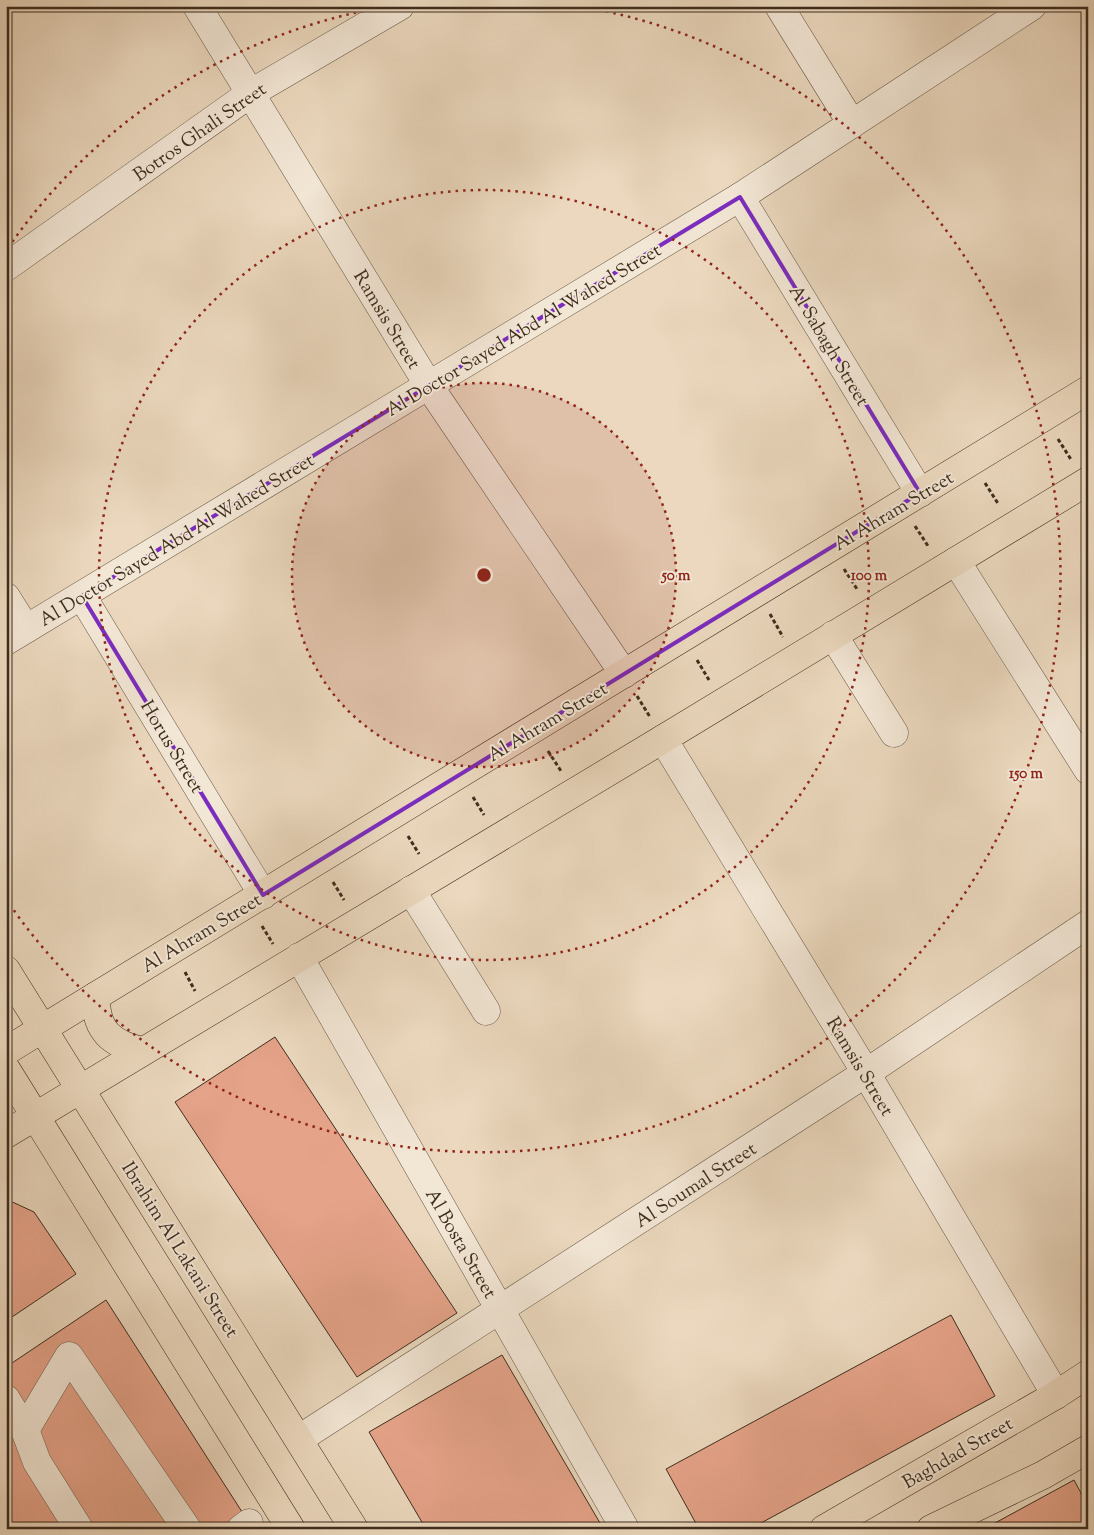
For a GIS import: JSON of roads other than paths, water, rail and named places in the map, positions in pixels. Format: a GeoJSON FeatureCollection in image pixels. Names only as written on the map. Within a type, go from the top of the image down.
{"type":"FeatureCollection","features":[{"type":"Feature","properties":{"kind":"main road","name":"Al Ahram Street"},"geometry":{"type":"LineString","coordinates":[[6,1051],[1088,390]]}},
{"type":"Feature","properties":{"kind":"main road"},"geometry":{"type":"LineString","coordinates":[[6,1134],[1087,482]]}},
{"type":"Feature","properties":{"kind":"main road","name":"Ibrahim Al Lakani Street"},"geometry":{"type":"LineString","coordinates":[[6,970],[354,1529]]}},
{"type":"Feature","properties":{"kind":"main road"},"geometry":{"type":"LineString","coordinates":[[96,996],[95,1010],[106,1034],[128,1048],[142,1052]]}},
{"type":"Feature","properties":{"kind":"main road"},"geometry":{"type":"LineString","coordinates":[[6,1069],[291,1529]]}},
{"type":"Feature","properties":{"kind":"main road","name":"Baghdad Street"},"geometry":{"type":"LineString","coordinates":[[824,1529],[1056,1395],[1088,1374]]}},
{"type":"Feature","properties":{"kind":"main road"},"geometry":{"type":"LineString","coordinates":[[931,1529],[1043,1475],[1087,1451]]}},
{"type":"Feature","properties":{"kind":"street","name":"Ramsis Street"},"geometry":{"type":"LineString","coordinates":[[197,6],[429,386],[624,674]]}},
{"type":"Feature","properties":{"kind":"street","name":"Botros Ghali Street"},"geometry":{"type":"LineString","coordinates":[[6,267],[250,93],[400,6]]}},
{"type":"Feature","properties":{"kind":"street"},"geometry":{"type":"LineString","coordinates":[[779,6],[852,124]]}},
{"type":"Feature","properties":{"kind":"street","name":"Al Doctor Sayed Abd Al Wahed Street"},"geometry":{"type":"LineString","coordinates":[[16,635],[740,197],[1032,6]]}},
{"type":"Feature","properties":{"kind":"street","name":"Al Sabagh Street"},"geometry":{"type":"LineString","coordinates":[[740,197],[910,499]]}},
{"type":"Feature","properties":{"kind":"street"},"geometry":{"type":"LineString","coordinates":[[949,565],[1088,770]]}},
{"type":"Feature","properties":{"kind":"street","name":"Horus Street"},"geometry":{"type":"LineString","coordinates":[[82,596],[256,899]]}},
{"type":"Feature","properties":{"kind":"street"},"geometry":{"type":"LineString","coordinates":[[6,597],[16,635]]}},
{"type":"Feature","properties":{"kind":"street"},"geometry":{"type":"LineString","coordinates":[[833,635],[894,733]]}},
{"type":"Feature","properties":{"kind":"street","name":"Ramsis Street"},"geometry":{"type":"LineString","coordinates":[[663,739],[866,1073],[1056,1395]]}},
{"type":"Feature","properties":{"kind":"street"},"geometry":{"type":"LineString","coordinates":[[422,884],[486,1011]]}},
{"type":"Feature","properties":{"kind":"street","name":"Al Soumal Street"},"geometry":{"type":"LineString","coordinates":[[299,1439],[866,1073],[1088,924]]}},
{"type":"Feature","properties":{"kind":"street","name":"Al Bosta Street"},"geometry":{"type":"LineString","coordinates":[[293,961],[500,1310],[625,1529]]}},
{"type":"Feature","properties":{"kind":"street"},"geometry":{"type":"LineString","coordinates":[[25,1430],[69,1356],[187,1529]]}},
{"type":"Feature","properties":{"kind":"street"},"geometry":{"type":"LineString","coordinates":[[6,1399],[25,1430],[37,1462],[79,1529]]}}]}
